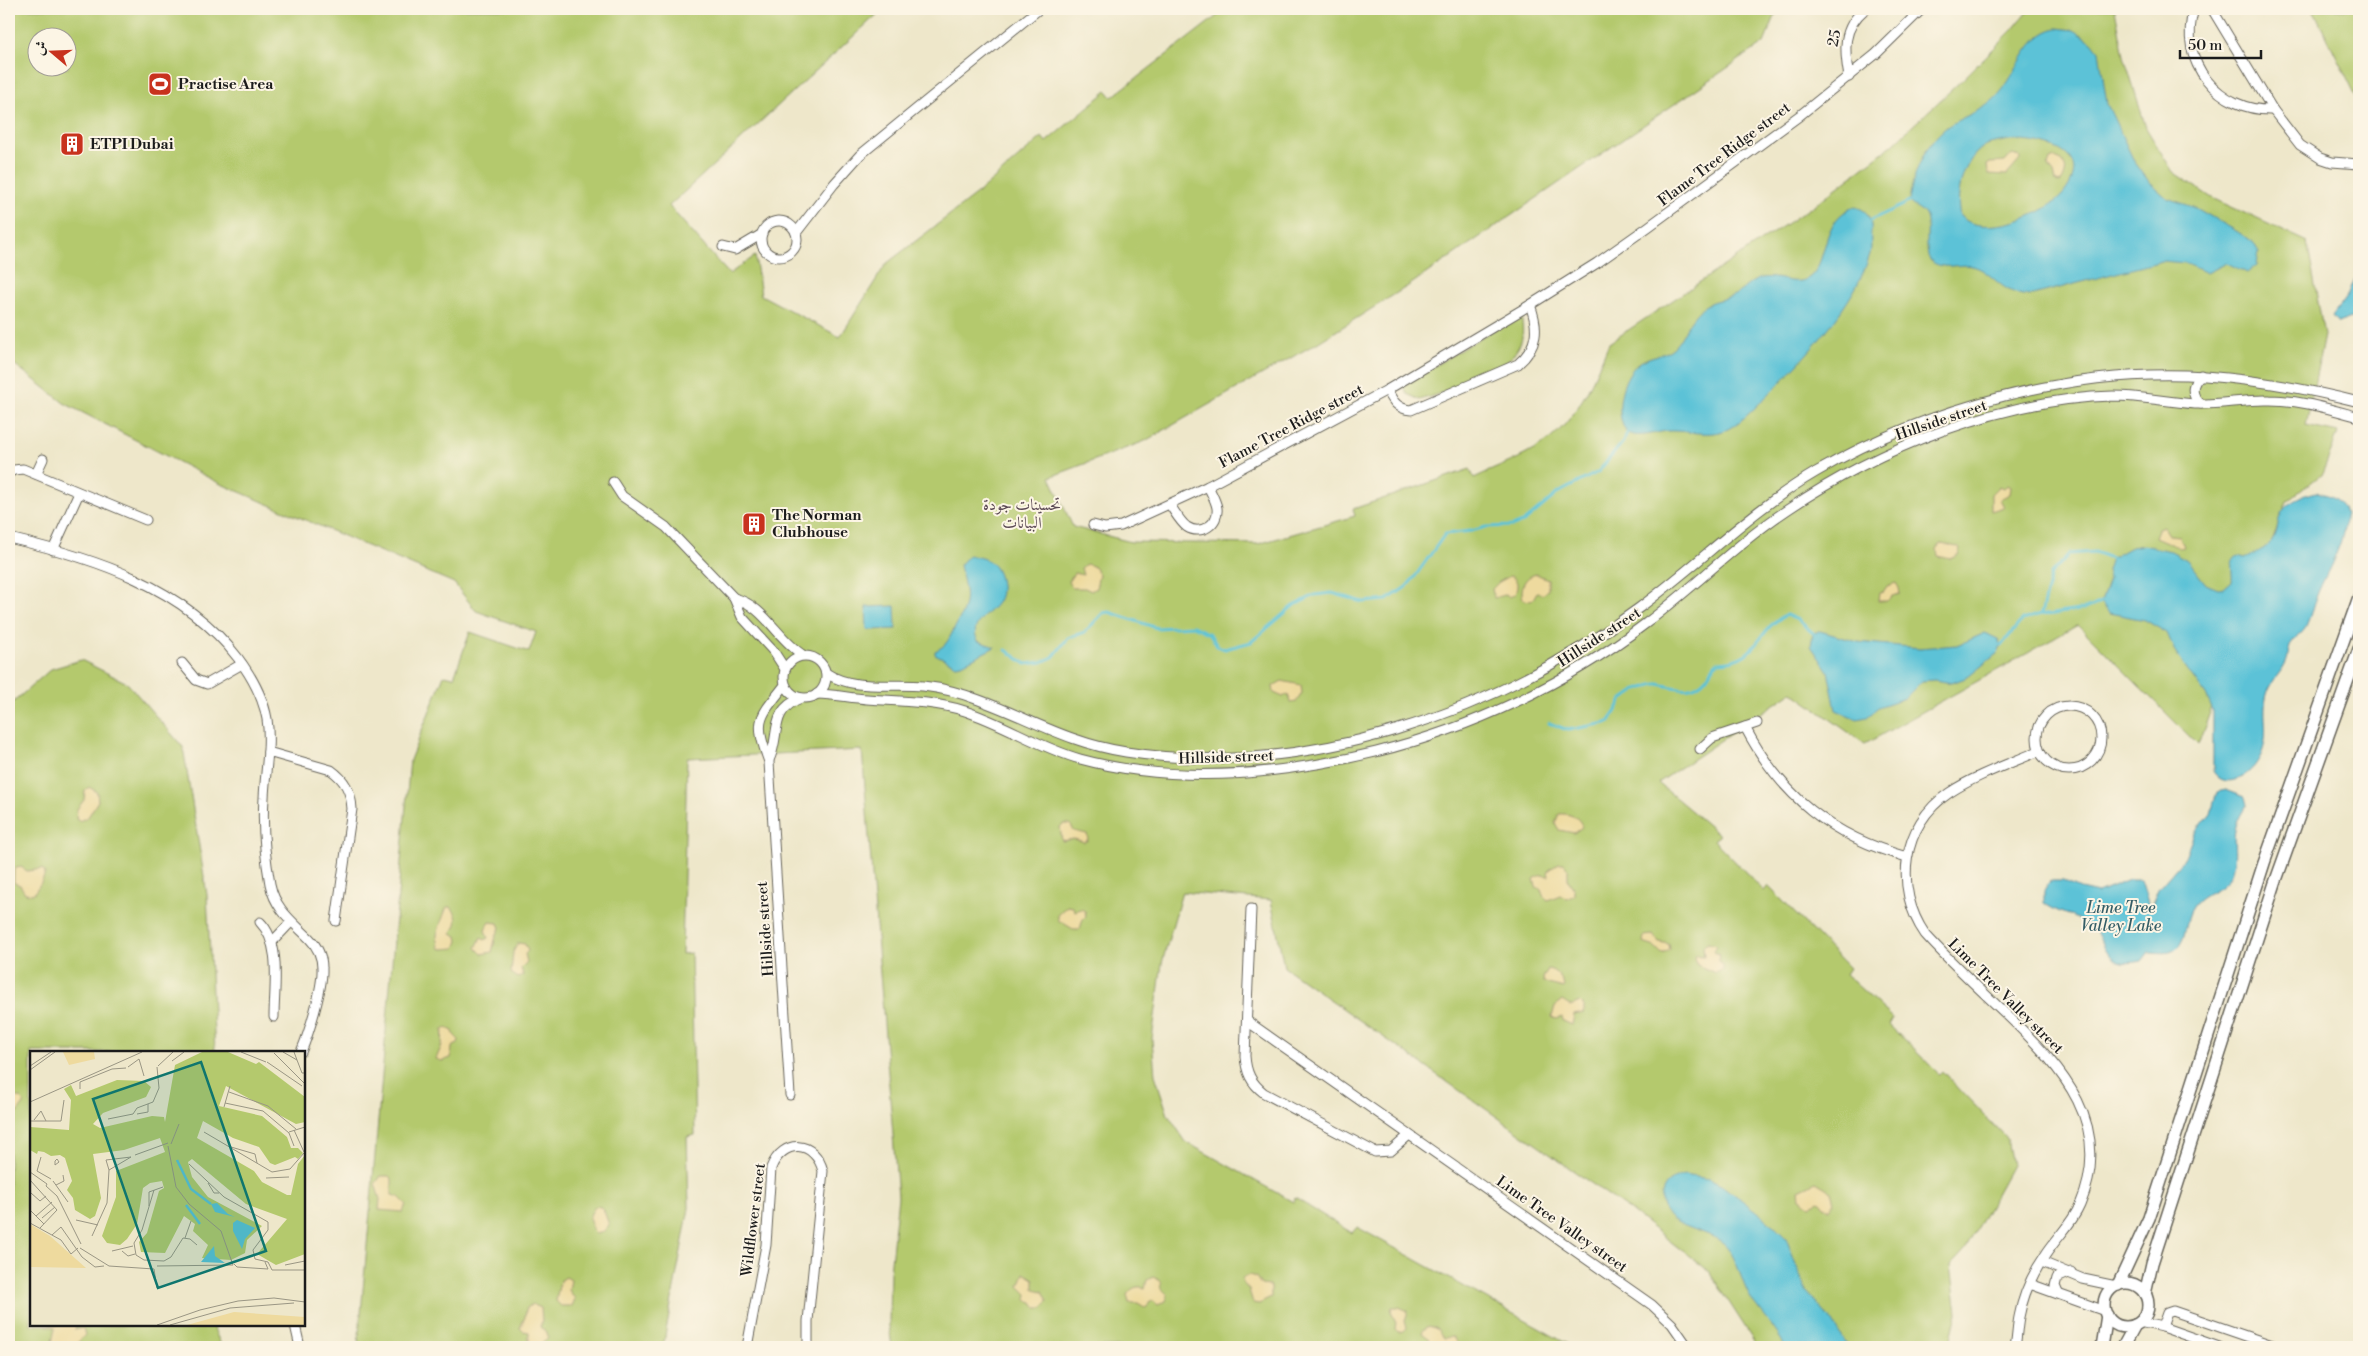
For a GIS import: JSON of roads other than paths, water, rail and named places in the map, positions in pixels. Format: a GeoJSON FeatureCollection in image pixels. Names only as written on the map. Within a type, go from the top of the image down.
{"type":"FeatureCollection","features":[{"type":"Feature","properties":{"kind":"street"},"geometry":{"type":"LineString","coordinates":[[762,234],[763,248],[767,252],[777,257],[793,250],[796,244],[796,233],[834,184],[860,155],[1039,9]]}},
{"type":"Feature","properties":{"kind":"street","name":"25"},"geometry":{"type":"LineString","coordinates":[[1849,77],[1845,54],[1846,36],[1854,20],[1865,9]]}},
{"type":"Feature","properties":{"kind":"street","name":"Flame Tree Ridge street"},"geometry":{"type":"LineString","coordinates":[[1093,524],[1104,528],[1115,527],[1170,505],[1208,486],[1388,390],[1530,305],[1597,263],[1648,227],[1849,77],[1876,54],[1922,9]]}},
{"type":"Feature","properties":{"kind":"street"},"geometry":{"type":"LineString","coordinates":[[2194,9],[2190,27],[2193,52],[2197,64],[2210,84],[2220,94],[2238,105],[2259,110],[2273,110]]}},
{"type":"Feature","properties":{"kind":"street"},"geometry":{"type":"LineString","coordinates":[[2212,9],[2273,110],[2292,136],[2310,153],[2332,162],[2359,164]]}},
{"type":"Feature","properties":{"kind":"street"},"geometry":{"type":"LineString","coordinates":[[722,247],[735,250],[762,234],[767,226],[777,221],[788,224],[796,233]]}},
{"type":"Feature","properties":{"kind":"street","name":"Flame Tree Ridge street"},"geometry":{"type":"LineString","coordinates":[[1388,390],[1399,407],[1411,410],[1518,364],[1530,352],[1536,336],[1536,319],[1530,305]]}},
{"type":"Feature","properties":{"kind":"street","name":"Hillside street"},"geometry":{"type":"LineString","coordinates":[[734,598],[752,607],[790,645],[803,655],[812,656],[820,661],[826,673],[846,682],[918,686],[956,693],[985,702],[1069,738],[1126,752],[1213,758],[1300,750],[1354,741],[1435,718],[1487,698],[1538,673],[1586,645],[1634,612],[1736,527],[1775,499],[1836,462],[1900,431],[1976,404],[2039,389],[2136,376],[2201,376],[2282,384],[2359,402]]}},
{"type":"Feature","properties":{"kind":"street"},"geometry":{"type":"LineString","coordinates":[[2201,376],[2194,384],[2192,390],[2196,400],[2201,404]]}},
{"type":"Feature","properties":{"kind":"street","name":"Hillside street"},"geometry":{"type":"LineString","coordinates":[[768,760],[773,752],[775,730],[785,708],[801,698],[817,694],[911,700],[952,707],[984,718],[1057,752],[1123,768],[1199,774],[1249,772],[1302,766],[1380,751],[1430,736],[1480,717],[1545,687],[1584,665],[1643,626],[1730,552],[1785,511],[1844,475],[1906,446],[1988,417],[2072,399],[2137,397],[2201,404],[2284,400],[2310,404],[2359,418]]}},
{"type":"Feature","properties":{"kind":"street"},"geometry":{"type":"LineString","coordinates":[[36,474],[43,459]]}},
{"type":"Feature","properties":{"kind":"street"},"geometry":{"type":"LineString","coordinates":[[9,473],[18,469],[36,474],[146,520]]}},
{"type":"Feature","properties":{"kind":"street"},"geometry":{"type":"LineString","coordinates":[[613,482],[622,496],[666,527],[734,598],[742,617],[774,652],[784,669],[784,685],[788,691],[801,698]]}},
{"type":"Feature","properties":{"kind":"street","name":"Flame Tree Ridge street"},"geometry":{"type":"LineString","coordinates":[[1170,505],[1186,526],[1196,530],[1206,528],[1215,521],[1218,511],[1208,486]]}},
{"type":"Feature","properties":{"kind":"street"},"geometry":{"type":"LineString","coordinates":[[53,550],[79,493]]}},
{"type":"Feature","properties":{"kind":"street"},"geometry":{"type":"LineString","coordinates":[[9,538],[122,572],[174,600],[211,628],[242,664],[254,683],[264,704],[267,720],[268,752],[264,799],[265,846],[272,893],[280,909],[315,944],[322,968],[320,985],[301,1051]]}},
{"type":"Feature","properties":{"kind":"street"},"geometry":{"type":"LineString","coordinates":[[2102,1347],[2106,1313],[2105,1299],[2108,1292],[2117,1285],[2143,1236],[2261,871],[2359,598]]}},
{"type":"Feature","properties":{"kind":"street"},"geometry":{"type":"LineString","coordinates":[[2123,1347],[2145,1315],[2147,1308],[2145,1294],[2152,1263],[2260,928],[2359,650]]}},
{"type":"Feature","properties":{"kind":"street"},"geometry":{"type":"LineString","coordinates":[[784,669],[792,660],[803,655]]}},
{"type":"Feature","properties":{"kind":"street"},"geometry":{"type":"LineString","coordinates":[[182,663],[196,680],[207,684],[242,664]]}},
{"type":"Feature","properties":{"kind":"street"},"geometry":{"type":"LineString","coordinates":[[817,694],[824,685],[826,673]]}},
{"type":"Feature","properties":{"kind":"street","name":"Hillside street"},"geometry":{"type":"LineString","coordinates":[[784,685],[764,711],[760,720],[760,730],[763,748],[768,760],[790,1096]]}},
{"type":"Feature","properties":{"kind":"street"},"geometry":{"type":"LineString","coordinates":[[2073,706],[2087,711],[2100,729],[2101,744],[2094,758],[2076,770],[2061,770],[2054,767],[2048,763],[2039,751],[2036,736],[2041,722],[2045,716],[2058,708],[2073,706]]}},
{"type":"Feature","properties":{"kind":"street"},"geometry":{"type":"LineString","coordinates":[[764,711],[774,713],[779,718]]}},
{"type":"Feature","properties":{"kind":"street"},"geometry":{"type":"LineString","coordinates":[[1700,749],[1712,738],[1757,723]]}},
{"type":"Feature","properties":{"kind":"street"},"geometry":{"type":"LineString","coordinates":[[1745,727],[1776,777],[1804,805],[1852,838],[1908,857]]}},
{"type":"Feature","properties":{"kind":"street"},"geometry":{"type":"LineString","coordinates":[[760,730],[767,732],[775,730]]}},
{"type":"Feature","properties":{"kind":"street"},"geometry":{"type":"LineString","coordinates":[[1300,750],[1302,766]]}},
{"type":"Feature","properties":{"kind":"street","name":"Lime Tree Valley street"},"geometry":{"type":"LineString","coordinates":[[2015,1347],[2018,1318],[2030,1284],[2042,1262],[2069,1226],[2085,1193],[2090,1168],[2090,1145],[2083,1111],[2074,1090],[2044,1050],[1934,944],[1921,929],[1908,899],[1905,872],[1910,846],[1921,822],[1938,802],[1960,787],[2039,751]]}},
{"type":"Feature","properties":{"kind":"street"},"geometry":{"type":"LineString","coordinates":[[268,752],[331,770],[339,775],[349,790],[352,809],[336,921]]}},
{"type":"Feature","properties":{"kind":"street"},"geometry":{"type":"LineString","coordinates":[[1251,909],[1246,1065],[1252,1081],[1264,1093],[1375,1152],[1391,1151],[1409,1135]]}},
{"type":"Feature","properties":{"kind":"street"},"geometry":{"type":"LineString","coordinates":[[260,922],[273,941],[274,1016]]}},
{"type":"Feature","properties":{"kind":"street"},"geometry":{"type":"LineString","coordinates":[[273,941],[291,922]]}},
{"type":"Feature","properties":{"kind":"street","name":"Lime Tree Valley street"},"geometry":{"type":"LineString","coordinates":[[1247,1020],[1652,1305],[1672,1324],[1688,1347]]}},
{"type":"Feature","properties":{"kind":"street","name":"Wildflower street"},"geometry":{"type":"LineString","coordinates":[[747,1347],[766,1245],[771,1168],[775,1157],[783,1150],[793,1147],[804,1147],[814,1152],[820,1161],[823,1171],[808,1321],[808,1347]]}},
{"type":"Feature","properties":{"kind":"street"},"geometry":{"type":"LineString","coordinates":[[2042,1262],[2084,1279],[2117,1285],[2134,1285],[2145,1294]]}},
{"type":"Feature","properties":{"kind":"street"},"geometry":{"type":"LineString","coordinates":[[2058,1293],[2055,1281],[2061,1275],[2069,1272]]}},
{"type":"Feature","properties":{"kind":"street"},"geometry":{"type":"LineString","coordinates":[[2030,1284],[2058,1293],[2106,1313],[2114,1324],[2121,1327],[2137,1324],[2162,1327],[2219,1347]]}},
{"type":"Feature","properties":{"kind":"street"},"geometry":{"type":"LineString","coordinates":[[2162,1327],[2167,1313],[2173,1311],[2278,1347]]}},
{"type":"Feature","properties":{"kind":"street"},"geometry":{"type":"LineString","coordinates":[[295,1326],[300,1347]]}},
{"type":"Feature","properties":{"kind":"water"},"geometry":{"type":"Polygon","coordinates":[[[2057,28],[2074,30],[2092,42],[2099,51],[2107,104],[2134,161],[2150,183],[2167,198],[2196,208],[2253,242],[2259,252],[2257,265],[2247,273],[2227,263],[2207,273],[2185,263],[2162,261],[2029,296],[2010,291],[1979,268],[1967,265],[1941,266],[1931,261],[1927,253],[1926,217],[1909,202],[1913,180],[1922,158],[1928,147],[1944,130],[1953,123],[1983,108],[1998,95],[2023,56],[2037,38],[2057,28]],[[2004,141],[1984,146],[1970,161],[1962,179],[1959,207],[1960,216],[1970,223],[1998,225],[2013,222],[2043,210],[2064,193],[2072,178],[2073,166],[2068,156],[2058,149],[2045,145],[2004,141]]]}},
{"type":"Feature","properties":{"kind":"water"},"geometry":{"type":"Polygon","coordinates":[[[1854,207],[1866,212],[1871,223],[1871,251],[1863,273],[1842,310],[1814,346],[1751,412],[1721,432],[1668,431],[1648,435],[1632,435],[1627,433],[1620,416],[1621,396],[1628,377],[1639,363],[1674,347],[1692,319],[1711,302],[1732,296],[1753,281],[1763,278],[1799,281],[1811,276],[1821,260],[1830,230],[1835,221],[1843,213],[1854,207]]]}},
{"type":"Feature","properties":{"kind":"water"},"geometry":{"type":"Polygon","coordinates":[[[2359,269],[2359,315],[2338,323],[2332,316],[2349,293],[2359,269]]]}},
{"type":"Feature","properties":{"kind":"water"},"geometry":{"type":"Polygon","coordinates":[[[2316,492],[2326,494],[2335,499],[2342,507],[2345,517],[2342,537],[2335,557],[2315,599],[2306,627],[2291,643],[2286,662],[2268,691],[2265,710],[2264,745],[2261,754],[2256,764],[2247,774],[2235,780],[2223,780],[2213,771],[2213,711],[2206,695],[2176,654],[2167,633],[2145,620],[2109,613],[2101,602],[2109,579],[2107,570],[2111,558],[2131,547],[2143,545],[2171,551],[2187,560],[2206,584],[2218,589],[2224,588],[2232,581],[2232,564],[2235,558],[2238,556],[2245,558],[2267,546],[2275,536],[2284,508],[2305,495],[2316,492]]]}},
{"type":"Feature","properties":{"kind":"water"},"geometry":{"type":"Polygon","coordinates":[[[969,555],[989,561],[997,570],[1000,580],[1001,590],[999,599],[978,623],[975,634],[978,641],[995,647],[962,664],[956,665],[935,654],[935,651],[948,640],[965,606],[966,599],[960,565],[969,555]]]}},
{"type":"Feature","properties":{"kind":"water"},"geometry":{"type":"Polygon","coordinates":[[[895,606],[896,629],[867,630],[866,607],[895,606]]]}},
{"type":"Feature","properties":{"kind":"water"},"geometry":{"type":"Polygon","coordinates":[[[1820,631],[1858,642],[1920,648],[1958,645],[1985,633],[1998,639],[2001,646],[1999,652],[1968,677],[1952,683],[1934,680],[1922,681],[1905,698],[1881,706],[1867,717],[1857,719],[1836,710],[1828,671],[1811,646],[1813,633],[1820,631]]]}},
{"type":"Feature","properties":{"kind":"water","name":"Lime Tree Valley Lake"},"geometry":{"type":"Polygon","coordinates":[[[2226,790],[2245,797],[2247,805],[2236,824],[2232,871],[2225,883],[2193,907],[2180,945],[2173,951],[2166,953],[2149,952],[2142,961],[2128,963],[2119,961],[2112,957],[2100,938],[2086,924],[2044,903],[2044,891],[2051,881],[2063,881],[2080,889],[2098,893],[2129,880],[2141,880],[2150,909],[2158,889],[2184,859],[2194,834],[2211,813],[2217,792],[2226,790]]]}},
{"type":"Feature","properties":{"kind":"water"},"geometry":{"type":"Polygon","coordinates":[[[1684,1175],[1709,1179],[1725,1187],[1770,1222],[1786,1238],[1806,1291],[1833,1322],[1848,1347],[1785,1347],[1750,1297],[1728,1248],[1710,1235],[1676,1222],[1662,1206],[1662,1194],[1665,1187],[1670,1182],[1684,1175]]]}},
{"type":"Feature","properties":{"kind":"waterway"},"geometry":{"type":"LineString","coordinates":[[1871,220],[1909,202]]}},
{"type":"Feature","properties":{"kind":"waterway"},"geometry":{"type":"LineString","coordinates":[[1006,650],[1026,664],[1042,662],[1053,657],[1068,638],[1085,632],[1103,613],[1109,612],[1157,628],[1193,626],[1210,634],[1217,646],[1225,649],[1251,642],[1293,606],[1315,595],[1332,593],[1363,602],[1387,600],[1406,587],[1414,578],[1445,534],[1486,527],[1513,526],[1525,521],[1558,493],[1598,472],[1623,442],[1627,433]]}},
{"type":"Feature","properties":{"kind":"waterway"},"geometry":{"type":"LineString","coordinates":[[2001,646],[2022,620],[2041,614],[2051,574],[2069,554],[2095,552],[2111,558]]}},
{"type":"Feature","properties":{"kind":"waterway"},"geometry":{"type":"LineString","coordinates":[[2041,614],[2051,615],[2080,610],[2101,602]]}},
{"type":"Feature","properties":{"kind":"waterway"},"geometry":{"type":"LineString","coordinates":[[1549,723],[1568,730],[1606,723],[1610,721],[1622,700],[1639,688],[1655,684],[1677,688],[1695,687],[1706,678],[1717,662],[1731,660],[1751,650],[1769,627],[1786,615],[1798,620],[1813,633]]}},
{"type":"Feature","properties":{"kind":"place","name":"Practise Area"},"geometry":{"type":"Point","coordinates":[160,84]}},
{"type":"Feature","properties":{"kind":"place","name":"ETPI Dubai"},"geometry":{"type":"Point","coordinates":[72,144]}},
{"type":"Feature","properties":{"kind":"place","name":"The Norman Clubhouse"},"geometry":{"type":"Point","coordinates":[754,524]}},
{"type":"Feature","properties":{"kind":"district","name":"تحسينات جودة البيانات"},"geometry":{"type":"Point","coordinates":[1022,513]}}]}
